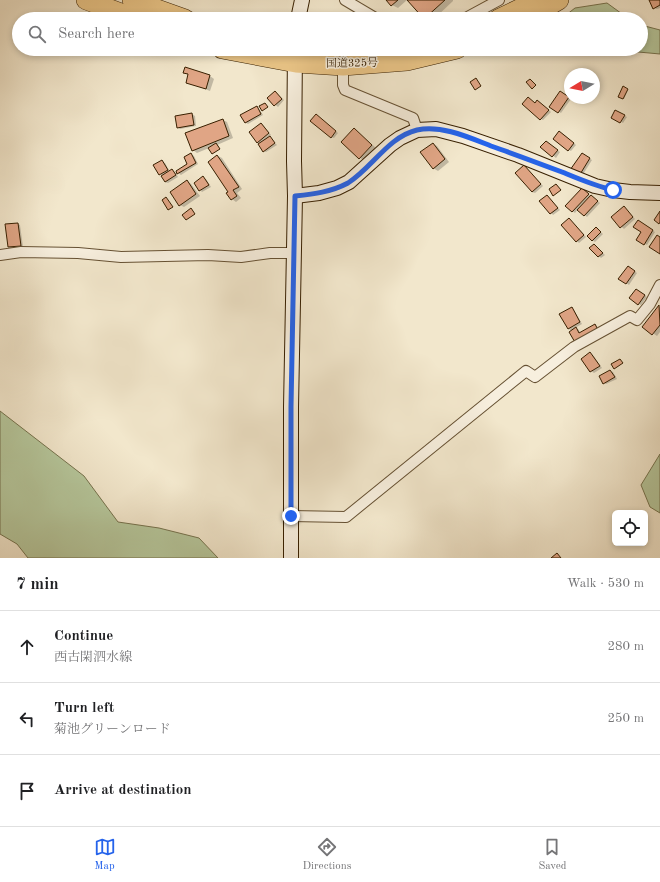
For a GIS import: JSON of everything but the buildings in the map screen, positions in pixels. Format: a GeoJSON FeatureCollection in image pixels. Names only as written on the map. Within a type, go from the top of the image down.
{"type":"FeatureCollection","features":[{"type":"Feature","properties":{"kind":"highway"},"geometry":{"type":"LineString","coordinates":[[86,0],[118,12]]}},
{"type":"Feature","properties":{"kind":"highway"},"geometry":{"type":"LineString","coordinates":[[132,0],[165,12]]}},
{"type":"Feature","properties":{"kind":"highway"},"geometry":{"type":"LineString","coordinates":[[513,12],[534,0]]}},
{"type":"Feature","properties":{"kind":"highway"},"geometry":{"type":"LineString","coordinates":[[538,12],[559,0]]}},
{"type":"Feature","properties":{"kind":"highway","name":"国道325号"},"geometry":{"type":"LineString","coordinates":[[305,56],[343,66],[407,62],[430,56]]}},
{"type":"Feature","properties":{"kind":"main road"},"geometry":{"type":"LineString","coordinates":[[299,12],[302,0]]}},
{"type":"Feature","properties":{"kind":"main road"},"geometry":{"type":"LineString","coordinates":[[291,558],[293,253],[295,196],[294,56]]}},
{"type":"Feature","properties":{"kind":"main road"},"geometry":{"type":"LineString","coordinates":[[295,196],[319,193],[337,188],[349,182],[390,145],[400,138],[417,130],[436,129],[463,136],[525,158],[595,186],[636,193],[660,193]]}},
{"type":"Feature","properties":{"kind":"street"},"geometry":{"type":"LineString","coordinates":[[345,0],[365,12]]}},
{"type":"Feature","properties":{"kind":"street"},"geometry":{"type":"LineString","coordinates":[[477,12],[498,0]]}},
{"type":"Feature","properties":{"kind":"street"},"geometry":{"type":"LineString","coordinates":[[343,66],[343,85],[345,90],[413,118],[417,130]]}},
{"type":"Feature","properties":{"kind":"street"},"geometry":{"type":"LineString","coordinates":[[0,255],[21,252],[78,253],[121,257],[208,255],[241,257],[270,253],[293,253]]}},
{"type":"Feature","properties":{"kind":"street"},"geometry":{"type":"LineString","coordinates":[[291,516],[346,517],[526,371],[535,377],[574,348],[630,316],[637,320],[650,304],[660,285]]}},
{"type":"Feature","properties":{"kind":"green space"},"geometry":{"type":"Polygon","coordinates":[[[607,3],[619,12],[570,12],[575,8],[607,3]]]}},
{"type":"Feature","properties":{"kind":"green space"},"geometry":{"type":"Polygon","coordinates":[[[648,27],[660,30],[660,54],[648,53],[648,27]]]}},
{"type":"Feature","properties":{"kind":"green space"},"geometry":{"type":"Polygon","coordinates":[[[0,411],[84,476],[118,522],[159,528],[199,538],[218,558],[28,558],[17,544],[0,534],[0,411]]]}},
{"type":"Feature","properties":{"kind":"green space"},"geometry":{"type":"Polygon","coordinates":[[[660,454],[660,513],[650,507],[641,485],[660,454]]]}},
{"type":"Feature","properties":{"kind":"route"},"geometry":{"type":"LineString","coordinates":[[291,516],[291,407],[295,196],[319,193],[337,188],[349,182],[390,145],[400,138],[417,130],[436,129],[463,136],[518,155],[595,186],[613,190]]}}]}
